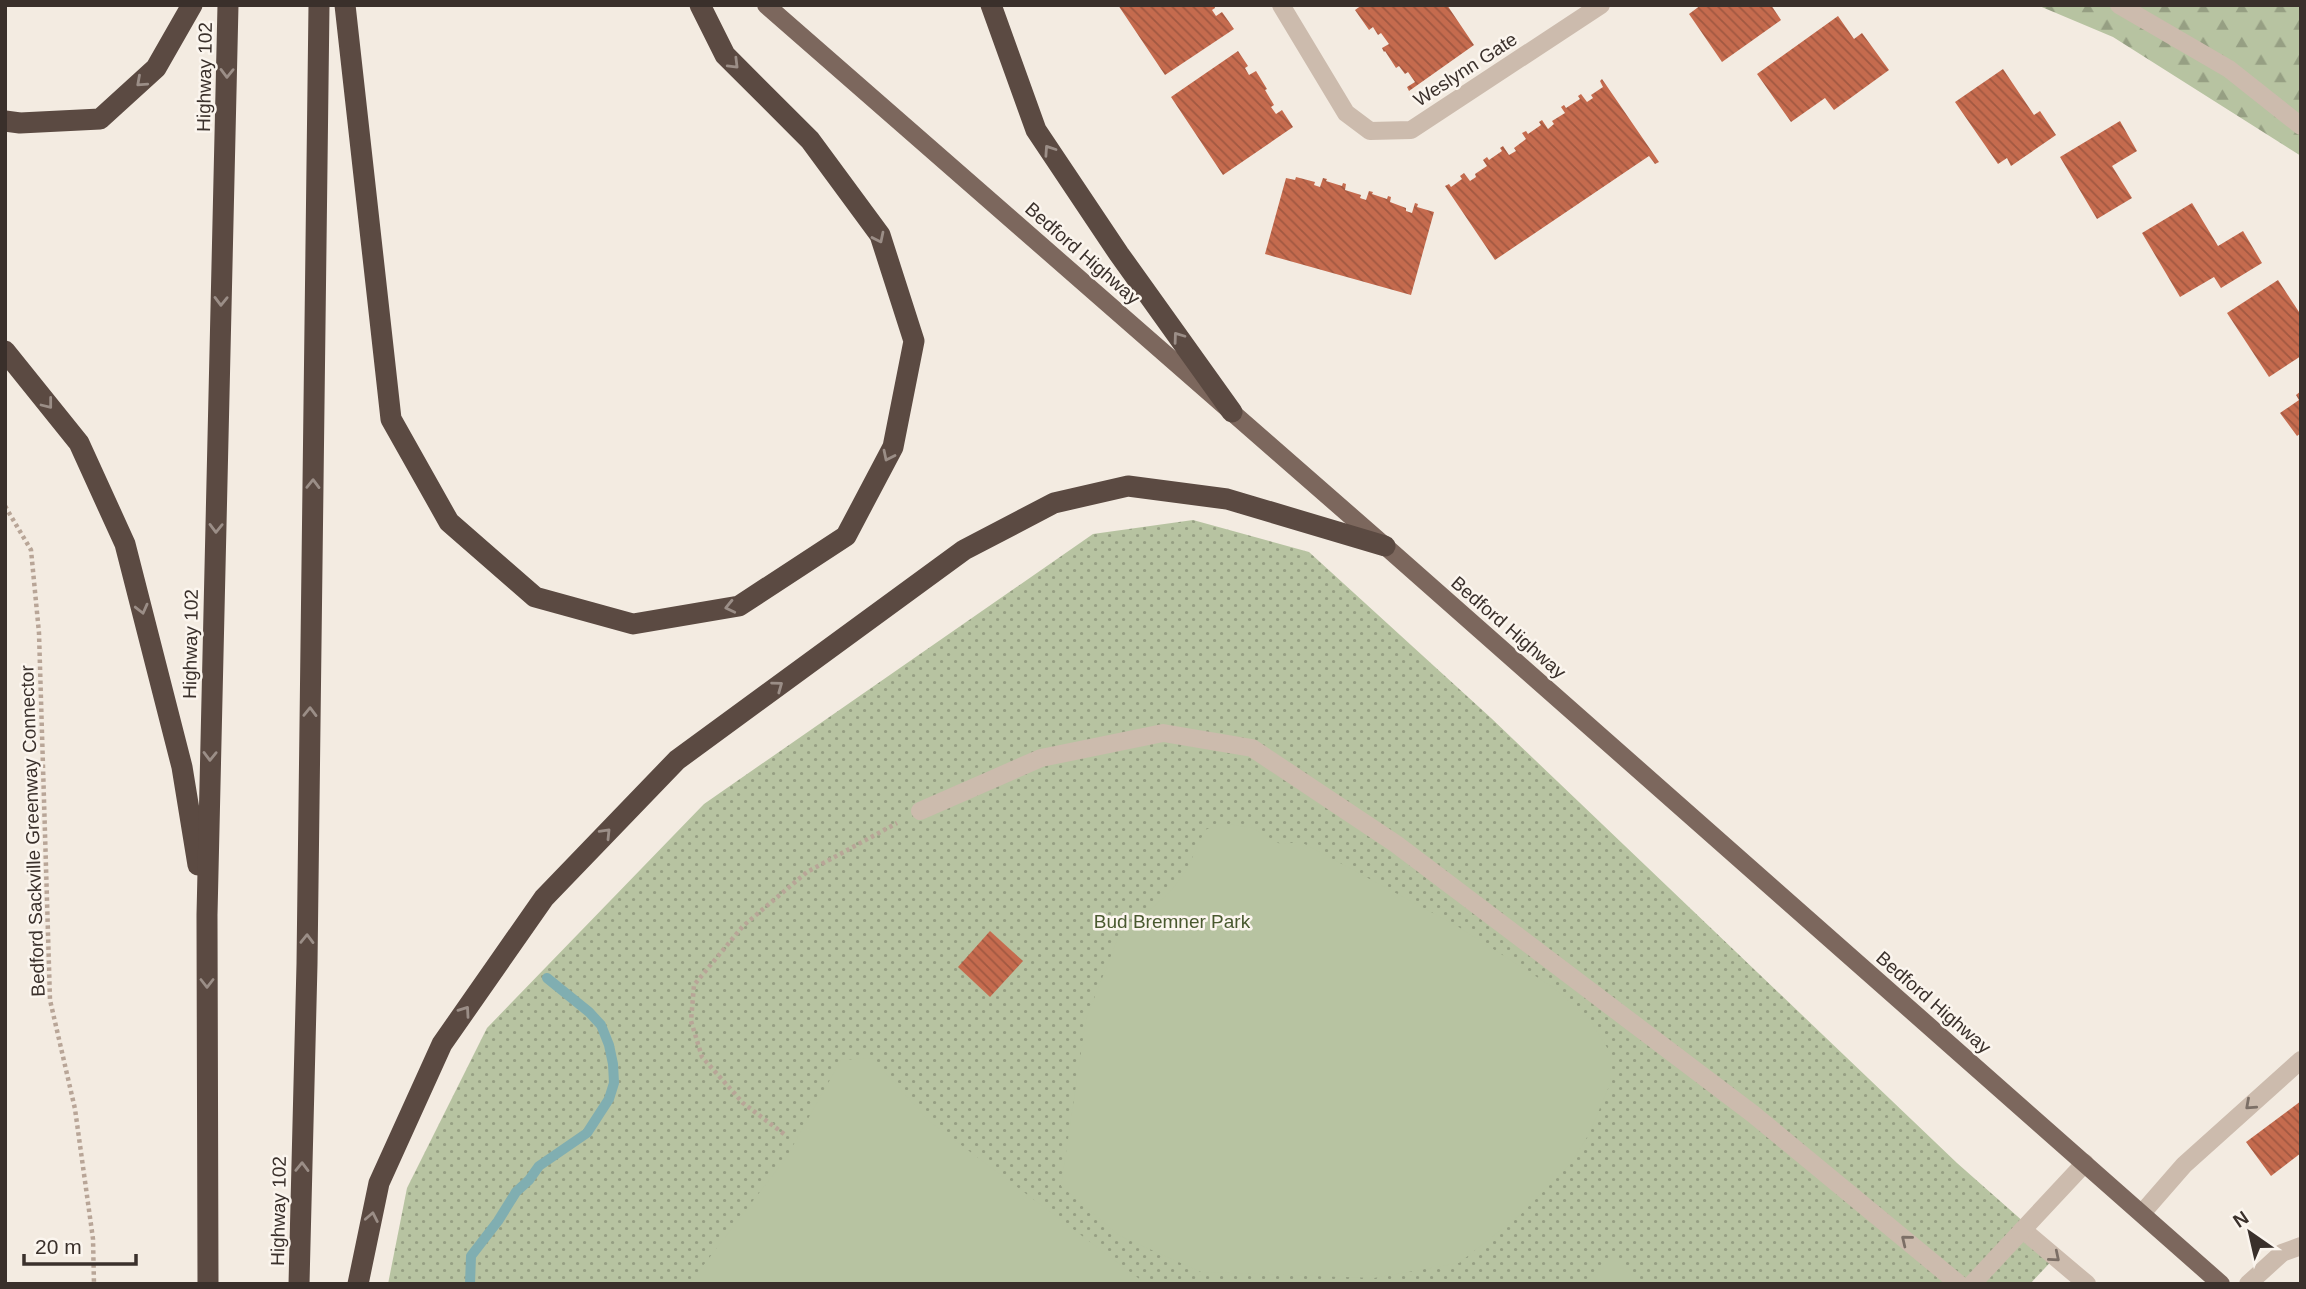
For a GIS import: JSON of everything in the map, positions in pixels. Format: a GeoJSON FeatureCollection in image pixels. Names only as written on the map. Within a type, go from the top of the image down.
{"type":"FeatureCollection","features":[{"type":"Feature","properties":{"kind":"highway"},"geometry":{"type":"LineString","coordinates":[[5,121],[20,123],[100,119],[156,68],[192,5]]}},
{"type":"Feature","properties":{"kind":"highway","name":"Highway 102"},"geometry":{"type":"LineString","coordinates":[[208,1284],[207,915],[228,5]]}},
{"type":"Feature","properties":{"kind":"highway","name":"Highway 102"},"geometry":{"type":"LineString","coordinates":[[299,1284],[307,964],[319,5]]}},
{"type":"Feature","properties":{"kind":"highway"},"geometry":{"type":"LineString","coordinates":[[345,5],[391,419],[449,522],[535,597],[633,624],[738,606],[846,536],[893,447],[914,341],[880,235],[810,140],[725,55],[700,5]]}},
{"type":"Feature","properties":{"kind":"highway"},"geometry":{"type":"LineString","coordinates":[[991,5],[1036,130],[1119,254],[1233,412]]}},
{"type":"Feature","properties":{"kind":"highway"},"geometry":{"type":"LineString","coordinates":[[5,351],[79,443],[125,544],[182,767],[207,915]]}},
{"type":"Feature","properties":{"kind":"highway"},"geometry":{"type":"LineString","coordinates":[[358,1284],[379,1183],[442,1044],[544,898],[677,760],[964,550],[1054,503],[1128,486],[1227,499],[1385,546]]}},
{"type":"Feature","properties":{"kind":"main road","name":"Bedford Highway"},"geometry":{"type":"LineString","coordinates":[[766,5],[1233,412],[2143,1212],[2221,1284]]}},
{"type":"Feature","properties":{"kind":"street","name":"Weslynn Gate"},"geometry":{"type":"LineString","coordinates":[[1281,5],[1346,113],[1370,131],[1411,130],[1601,5]]}},
{"type":"Feature","properties":{"kind":"street"},"geometry":{"type":"LineString","coordinates":[[2119,5],[2228,69],[2301,126]]}},
{"type":"Feature","properties":{"kind":"street"},"geometry":{"type":"LineString","coordinates":[[920,811],[1041,758],[1163,733],[1252,748],[1396,844],[1753,1114],[1959,1284]]}},
{"type":"Feature","properties":{"kind":"street"},"geometry":{"type":"LineString","coordinates":[[2143,1212],[2184,1165],[2301,1060]]}},
{"type":"Feature","properties":{"kind":"street"},"geometry":{"type":"LineString","coordinates":[[1972,1284],[2085,1163]]}},
{"type":"Feature","properties":{"kind":"street"},"geometry":{"type":"LineString","coordinates":[[2023,1230],[2087,1284]]}},
{"type":"Feature","properties":{"kind":"street"},"geometry":{"type":"LineString","coordinates":[[2248,1284],[2282,1253],[2301,1246]]}},
{"type":"Feature","properties":{"kind":"path","name":"Bedford Sackville Greenway Connector"},"geometry":{"type":"LineString","coordinates":[[5,506],[31,550],[40,633],[50,1000],[75,1109],[93,1239],[94,1284]]}},
{"type":"Feature","properties":{"kind":"path"},"geometry":{"type":"LineString","coordinates":[[784,1134],[743,1102],[702,1057],[691,1021],[694,985],[743,926],[807,872],[920,811]]}},
{"type":"Feature","properties":{"kind":"green space"},"geometry":{"type":"Polygon","coordinates":[[[2037,5],[2301,5],[2301,156],[2113,37],[2037,5]]]}},
{"type":"Feature","properties":{"kind":"green space","name":"Bud Bremner Park"},"geometry":{"type":"Polygon","coordinates":[[[1193,520],[1309,552],[1491,718],[1957,1163],[2059,1253],[2030,1284],[388,1284],[407,1188],[487,1028],[704,804],[1093,534],[1193,520]]]}},
{"type":"Feature","properties":{"kind":"green space"},"geometry":{"type":"Polygon","coordinates":[[[1221,823],[1253,828],[1280,844],[1301,842],[1457,926],[1551,986],[1588,1017],[1611,1054],[1610,1084],[1589,1134],[1571,1163],[1521,1214],[1459,1263],[1374,1278],[1201,1272],[1120,1236],[1061,1186],[1086,1019],[1118,938],[1170,892],[1186,871],[1205,830],[1221,823]]]}},
{"type":"Feature","properties":{"kind":"green space"},"geometry":{"type":"Polygon","coordinates":[[[872,1058],[929,1121],[1146,1284],[689,1284],[786,1158],[841,1060],[872,1058]]]}},
{"type":"Feature","properties":{"kind":"green space"},"geometry":{"type":"Polygon","coordinates":[[[1610,1257],[1640,1284],[1585,1284],[1610,1257]]]}},
{"type":"Feature","properties":{"kind":"building"},"geometry":{"type":"Polygon","coordinates":[[[1118,5],[1214,5],[1212,10],[1216,16],[1222,12],[1234,29],[1165,75],[1118,5]]]}},
{"type":"Feature","properties":{"kind":"building"},"geometry":{"type":"Polygon","coordinates":[[[1362,5],[1447,5],[1474,45],[1409,91],[1407,87],[1415,82],[1408,72],[1405,74],[1399,66],[1396,68],[1382,48],[1389,44],[1373,27],[1369,30],[1355,10],[1362,5]]]}},
{"type":"Feature","properties":{"kind":"building"},"geometry":{"type":"Polygon","coordinates":[[[1701,5],[1771,5],[1781,20],[1722,62],[1689,14],[1701,5]]]}},
{"type":"Feature","properties":{"kind":"building"},"geometry":{"type":"Polygon","coordinates":[[[1838,16],[1854,39],[1862,33],[1889,70],[1834,110],[1825,98],[1791,122],[1757,74],[1838,16]]]}},
{"type":"Feature","properties":{"kind":"building"},"geometry":{"type":"Polygon","coordinates":[[[1238,51],[1248,66],[1245,68],[1249,75],[1256,71],[1267,89],[1265,90],[1274,105],[1271,107],[1276,114],[1282,110],[1293,127],[1223,175],[1171,97],[1238,51]]]}},
{"type":"Feature","properties":{"kind":"building"},"geometry":{"type":"Polygon","coordinates":[[[2003,69],[2034,115],[2040,111],[2056,135],[2011,166],[2007,158],[1998,164],[1955,102],[2003,69]]]}},
{"type":"Feature","properties":{"kind":"building"},"geometry":{"type":"Polygon","coordinates":[[[1602,79],[1659,162],[1655,164],[1649,156],[1495,260],[1445,186],[1449,184],[1451,187],[1462,179],[1460,176],[1464,173],[1470,181],[1476,177],[1475,174],[1487,166],[1483,160],[1487,157],[1489,160],[1502,151],[1500,148],[1503,146],[1509,155],[1516,151],[1514,148],[1526,139],[1522,133],[1526,131],[1528,134],[1541,125],[1539,122],[1542,120],[1548,129],[1554,124],[1552,121],[1565,113],[1561,107],[1564,105],[1566,108],[1580,99],[1578,96],[1581,94],[1587,102],[1593,98],[1591,95],[1603,87],[1600,81],[1602,79]]]}},
{"type":"Feature","properties":{"kind":"building"},"geometry":{"type":"Polygon","coordinates":[[[2120,121],[2137,151],[2112,166],[2132,198],[2097,219],[2060,157],[2120,121]]]}},
{"type":"Feature","properties":{"kind":"building"},"geometry":{"type":"Polygon","coordinates":[[[1296,177],[1315,182],[1314,185],[1320,187],[1323,178],[1342,186],[1343,183],[1346,184],[1345,190],[1361,195],[1360,198],[1366,200],[1369,191],[1387,199],[1388,196],[1391,197],[1390,202],[1412,213],[1415,203],[1418,204],[1417,207],[1434,212],[1411,295],[1265,254],[1286,178],[1295,180],[1296,177]]]}},
{"type":"Feature","properties":{"kind":"building"},"geometry":{"type":"Polygon","coordinates":[[[2192,203],[2218,246],[2243,231],[2262,263],[2221,288],[2214,277],[2180,297],[2142,233],[2192,203]]]}},
{"type":"Feature","properties":{"kind":"building"},"geometry":{"type":"Polygon","coordinates":[[[2278,280],[2301,315],[2301,356],[2269,377],[2227,313],[2278,280]]]}},
{"type":"Feature","properties":{"kind":"building"},"geometry":{"type":"Polygon","coordinates":[[[2301,391],[2301,433],[2297,436],[2280,413],[2299,400],[2296,395],[2301,391]]]}},
{"type":"Feature","properties":{"kind":"building"},"geometry":{"type":"Polygon","coordinates":[[[990,931],[1023,961],[990,997],[958,967],[990,931]]]}},
{"type":"Feature","properties":{"kind":"building"},"geometry":{"type":"Polygon","coordinates":[[[2301,1101],[2301,1153],[2271,1176],[2246,1142],[2301,1101]]]}},
{"type":"Feature","properties":{"kind":"waterway"},"geometry":{"type":"LineString","coordinates":[[470,1284],[471,1256],[516,1192],[539,1166],[587,1133],[609,1099],[614,1083],[609,1045],[601,1025],[547,978]]}}]}
